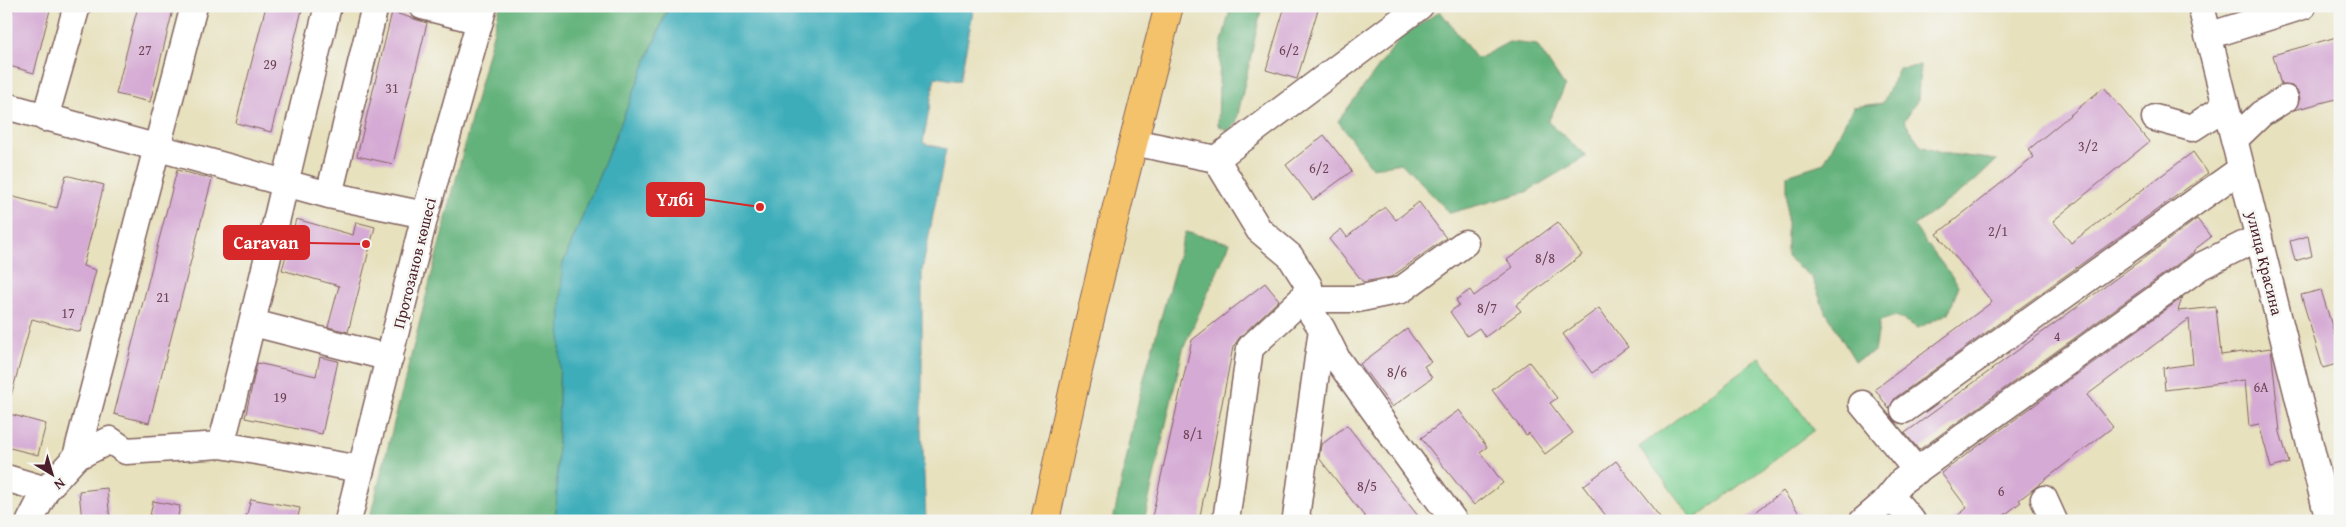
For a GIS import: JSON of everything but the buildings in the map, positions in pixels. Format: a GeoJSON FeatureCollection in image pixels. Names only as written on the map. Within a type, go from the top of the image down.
{"type":"FeatureCollection","features":[{"type":"Feature","properties":{"kind":"main road"},"geometry":{"type":"LineString","coordinates":[[1045,521],[1078,366],[1133,142],[1169,6]]}},
{"type":"Feature","properties":{"kind":"street"},"geometry":{"type":"LineString","coordinates":[[46,118],[76,6]]}},
{"type":"Feature","properties":{"kind":"street"},"geometry":{"type":"LineString","coordinates":[[76,457],[194,6]]}},
{"type":"Feature","properties":{"kind":"street"},"geometry":{"type":"LineString","coordinates":[[221,445],[253,323],[284,183],[328,6]]}},
{"type":"Feature","properties":{"kind":"street"},"geometry":{"type":"LineString","coordinates":[[329,195],[375,6]]}},
{"type":"Feature","properties":{"kind":"street"},"geometry":{"type":"LineString","coordinates":[[422,6],[482,13]]}},
{"type":"Feature","properties":{"kind":"street"},"geometry":{"type":"LineString","coordinates":[[1133,142],[1216,158],[1420,6]]}},
{"type":"Feature","properties":{"kind":"street","name":"улица Красина"},"geometry":{"type":"LineString","coordinates":[[2201,6],[2258,237],[2330,478],[2329,521]]}},
{"type":"Feature","properties":{"kind":"street"},"geometry":{"type":"LineString","coordinates":[[2208,36],[2303,6]]}},
{"type":"Feature","properties":{"kind":"street","name":"Протозанов көшесі"},"geometry":{"type":"LineString","coordinates":[[348,521],[425,215],[482,13]]}},
{"type":"Feature","properties":{"kind":"street"},"geometry":{"type":"LineString","coordinates":[[2234,140],[2261,114],[2285,99]]}},
{"type":"Feature","properties":{"kind":"street"},"geometry":{"type":"LineString","coordinates":[[6,106],[329,195],[425,215]]}},
{"type":"Feature","properties":{"kind":"street"},"geometry":{"type":"LineString","coordinates":[[2155,118],[2192,128],[2226,106]]}},
{"type":"Feature","properties":{"kind":"street"},"geometry":{"type":"LineString","coordinates":[[1216,158],[1260,230],[1290,256],[1309,286],[1302,299],[1250,348],[1226,521]]}},
{"type":"Feature","properties":{"kind":"street"},"geometry":{"type":"LineString","coordinates":[[1904,410],[2242,169]]}},
{"type":"Feature","properties":{"kind":"street"},"geometry":{"type":"LineString","coordinates":[[1863,521],[1884,503],[1893,490],[1917,471],[2200,266],[2258,237]]}},
{"type":"Feature","properties":{"kind":"street"},"geometry":{"type":"LineString","coordinates":[[1302,299],[1357,299],[1401,290],[1465,243]]}},
{"type":"Feature","properties":{"kind":"street"},"geometry":{"type":"LineString","coordinates":[[1302,299],[1322,329],[1337,360],[1454,521]]}},
{"type":"Feature","properties":{"kind":"street"},"geometry":{"type":"LineString","coordinates":[[253,323],[390,358]]}},
{"type":"Feature","properties":{"kind":"street"},"geometry":{"type":"LineString","coordinates":[[1298,521],[1296,517],[1322,329]]}},
{"type":"Feature","properties":{"kind":"street"},"geometry":{"type":"LineString","coordinates":[[1862,404],[1917,471]]}},
{"type":"Feature","properties":{"kind":"street"},"geometry":{"type":"LineString","coordinates":[[30,521],[46,490],[76,457],[110,440],[126,451],[221,445],[361,469]]}},
{"type":"Feature","properties":{"kind":"street"},"geometry":{"type":"LineString","coordinates":[[6,478],[46,490]]}},
{"type":"Feature","properties":{"kind":"street"},"geometry":{"type":"LineString","coordinates":[[1884,503],[1897,503],[1912,521]]}},
{"type":"Feature","properties":{"kind":"green space"},"geometry":{"type":"Polygon","coordinates":[[[500,6],[669,6],[562,266],[556,521],[369,521],[500,6]]]}},
{"type":"Feature","properties":{"kind":"green space"},"geometry":{"type":"Polygon","coordinates":[[[1231,6],[1262,6],[1236,123],[1228,131],[1218,125],[1220,49],[1231,6]]]}},
{"type":"Feature","properties":{"kind":"green space"},"geometry":{"type":"Polygon","coordinates":[[[1440,11],[1477,59],[1509,42],[1537,45],[1565,87],[1548,122],[1587,156],[1526,192],[1450,213],[1401,163],[1372,168],[1338,121],[1401,37],[1440,11]]]}},
{"type":"Feature","properties":{"kind":"green space"},"geometry":{"type":"Polygon","coordinates":[[[1920,66],[1918,99],[1904,121],[1921,146],[1941,153],[1997,160],[1974,182],[1914,226],[1959,285],[1949,313],[1918,328],[1896,316],[1880,321],[1875,351],[1855,361],[1824,309],[1812,278],[1787,257],[1787,175],[1824,163],[1853,107],[1883,103],[1899,68],[1920,66]]]}},
{"type":"Feature","properties":{"kind":"green space"},"geometry":{"type":"Polygon","coordinates":[[[1185,232],[1230,243],[1183,349],[1144,521],[1113,521],[1142,385],[1185,232]]]}},
{"type":"Feature","properties":{"kind":"green space"},"geometry":{"type":"Polygon","coordinates":[[[1760,357],[1814,430],[1693,520],[1639,447],[1760,357]]]}},
{"type":"Feature","properties":{"kind":"water"},"geometry":{"type":"Polygon","coordinates":[[[669,6],[974,6],[960,81],[935,77],[923,143],[946,149],[922,271],[922,428],[926,521],[556,521],[562,266],[669,6]]]}},
{"type":"Feature","properties":{"kind":"place","name":"Үлбі"},"geometry":{"type":"Point","coordinates":[760,207]}},
{"type":"Feature","properties":{"kind":"place","name":"Caravan"},"geometry":{"type":"Point","coordinates":[366,244]}}]}
